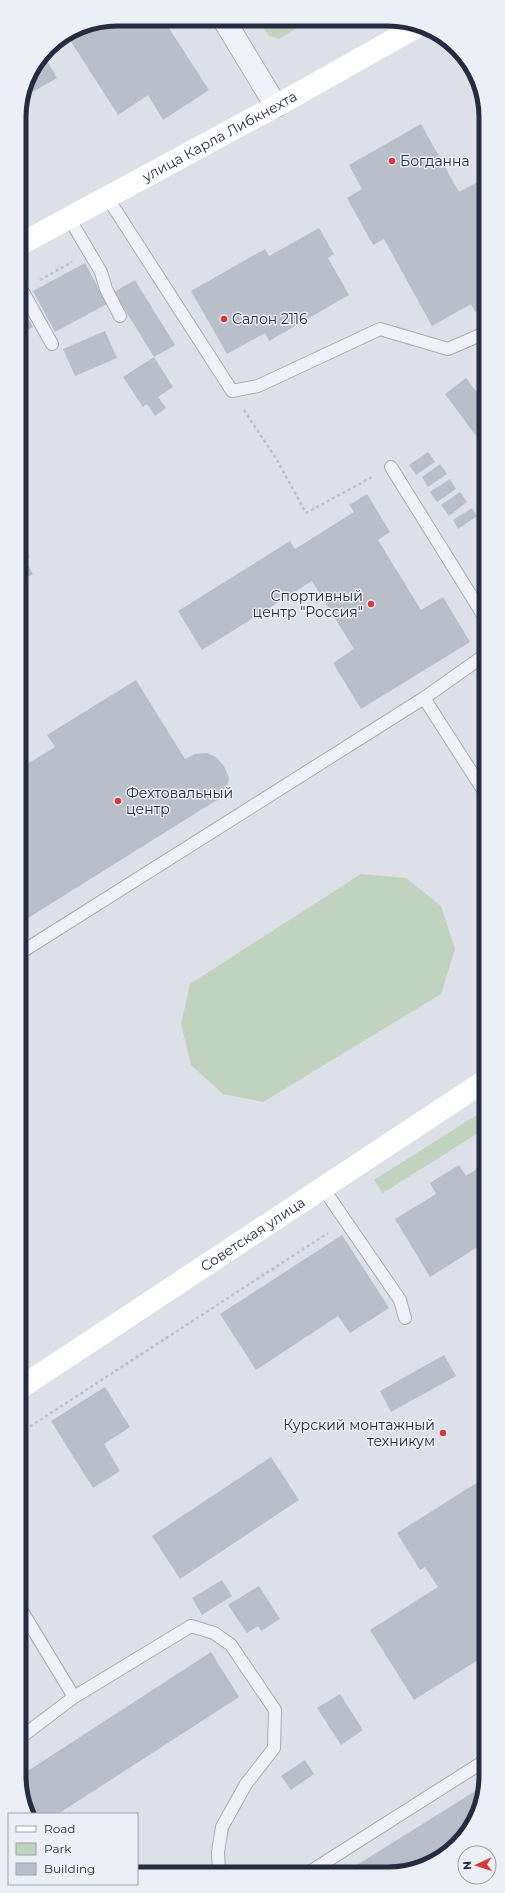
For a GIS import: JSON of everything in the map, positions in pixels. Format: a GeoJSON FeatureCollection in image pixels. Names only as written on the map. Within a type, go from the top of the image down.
{"type":"FeatureCollection","features":[{"type":"Feature","properties":{"kind":"street"},"geometry":{"type":"LineString","coordinates":[[228,26],[276,106]]}},
{"type":"Feature","properties":{"kind":"street","name":"улица Карла Либкнехта"},"geometry":{"type":"LineString","coordinates":[[26,241],[276,106],[412,30]]}},
{"type":"Feature","properties":{"kind":"street","name":"Советская улица"},"geometry":{"type":"LineString","coordinates":[[26,1384],[479,1085]]}},
{"type":"Feature","properties":{"kind":"lane"},"geometry":{"type":"LineString","coordinates":[[107,197],[232,391],[258,386],[380,330],[448,349],[479,336]]}},
{"type":"Feature","properties":{"kind":"lane"},"geometry":{"type":"LineString","coordinates":[[69,218],[101,272],[106,289],[120,316]]}},
{"type":"Feature","properties":{"kind":"lane"},"geometry":{"type":"LineString","coordinates":[[26,298],[52,344]]}},
{"type":"Feature","properties":{"kind":"lane"},"geometry":{"type":"LineString","coordinates":[[391,467],[479,608]]}},
{"type":"Feature","properties":{"kind":"lane"},"geometry":{"type":"LineString","coordinates":[[26,949],[424,698],[479,659]]}},
{"type":"Feature","properties":{"kind":"lane"},"geometry":{"type":"LineString","coordinates":[[424,698],[479,784]]}},
{"type":"Feature","properties":{"kind":"lane"},"geometry":{"type":"LineString","coordinates":[[323,1188],[400,1300],[405,1318]]}},
{"type":"Feature","properties":{"kind":"lane"},"geometry":{"type":"LineString","coordinates":[[26,1618],[74,1697]]}},
{"type":"Feature","properties":{"kind":"lane"},"geometry":{"type":"LineString","coordinates":[[26,1733],[74,1697],[191,1626],[214,1633],[231,1645],[275,1710],[274,1748],[246,1784],[222,1828],[218,1852],[219,1867]]}},
{"type":"Feature","properties":{"kind":"lane"},"geometry":{"type":"LineString","coordinates":[[317,1867],[479,1764]]}},
{"type":"Feature","properties":{"kind":"path"},"geometry":{"type":"LineString","coordinates":[[232,391],[277,460],[306,512],[391,467]]}},
{"type":"Feature","properties":{"kind":"path"},"geometry":{"type":"LineString","coordinates":[[26,1428],[345,1222]]}},
{"type":"Feature","properties":{"kind":"green space"},"geometry":{"type":"Polygon","coordinates":[[[263,26],[300,26],[279,39],[269,36],[263,26]]]}},
{"type":"Feature","properties":{"kind":"green space"},"geometry":{"type":"Polygon","coordinates":[[[361,874],[406,878],[441,906],[455,949],[441,994],[263,1102],[223,1094],[191,1065],[181,1024],[190,984],[361,874]]]}},
{"type":"Feature","properties":{"kind":"green space"},"geometry":{"type":"Polygon","coordinates":[[[479,1114],[479,1132],[383,1193],[374,1180],[479,1114]]]}},
{"type":"Feature","properties":{"kind":"building"},"geometry":{"type":"Polygon","coordinates":[[[168,26],[209,90],[163,120],[148,95],[118,115],[69,39],[87,31],[105,27],[168,26]]]}},
{"type":"Feature","properties":{"kind":"building"},"geometry":{"type":"Polygon","coordinates":[[[46,59],[57,78],[29,94],[35,77],[46,59]]]}},
{"type":"Feature","properties":{"kind":"building"},"geometry":{"type":"Polygon","coordinates":[[[421,124],[459,192],[479,181],[479,310],[475,312],[471,304],[432,326],[384,239],[373,245],[347,198],[362,189],[349,165],[421,124]]]}},
{"type":"Feature","properties":{"kind":"building"},"geometry":{"type":"Polygon","coordinates":[[[319,228],[334,254],[328,258],[349,295],[269,341],[265,333],[227,354],[191,291],[265,249],[269,256],[319,228]]]}},
{"type":"Feature","properties":{"kind":"building"},"geometry":{"type":"Polygon","coordinates":[[[85,263],[107,304],[55,332],[33,291],[85,263]]]}},
{"type":"Feature","properties":{"kind":"building"},"geometry":{"type":"Polygon","coordinates":[[[135,280],[175,345],[154,357],[114,292],[135,280]]]}},
{"type":"Feature","properties":{"kind":"building"},"geometry":{"type":"Polygon","coordinates":[[[26,314],[33,327],[26,330],[26,314]]]}},
{"type":"Feature","properties":{"kind":"building"},"geometry":{"type":"Polygon","coordinates":[[[105,331],[117,358],[75,376],[63,349],[105,331]]]}},
{"type":"Feature","properties":{"kind":"building"},"geometry":{"type":"Polygon","coordinates":[[[154,357],[173,387],[158,397],[166,408],[155,416],[147,404],[143,407],[123,377],[154,357]]]}},
{"type":"Feature","properties":{"kind":"building"},"geometry":{"type":"Polygon","coordinates":[[[466,378],[479,395],[479,440],[445,394],[466,378]]]}},
{"type":"Feature","properties":{"kind":"building"},"geometry":{"type":"Polygon","coordinates":[[[428,452],[435,462],[416,475],[409,465],[428,452]]]}},
{"type":"Feature","properties":{"kind":"building"},"geometry":{"type":"Polygon","coordinates":[[[440,464],[447,474],[428,487],[422,477],[440,464]]]}},
{"type":"Feature","properties":{"kind":"building"},"geometry":{"type":"Polygon","coordinates":[[[450,479],[456,489],[437,502],[430,492],[450,479]]]}},
{"type":"Feature","properties":{"kind":"building"},"geometry":{"type":"Polygon","coordinates":[[[460,492],[467,502],[449,516],[441,505],[460,492]]]}},
{"type":"Feature","properties":{"kind":"building","name":"Спортивный центр \"Россия\""},"geometry":{"type":"Polygon","coordinates":[[[367,494],[390,532],[378,540],[421,610],[443,597],[470,642],[361,709],[333,663],[354,649],[312,581],[202,650],[178,611],[290,541],[295,549],[354,512],[349,505],[367,494]]]}},
{"type":"Feature","properties":{"kind":"building"},"geometry":{"type":"Polygon","coordinates":[[[472,508],[477,516],[458,529],[453,520],[472,508]]]}},
{"type":"Feature","properties":{"kind":"building"},"geometry":{"type":"Polygon","coordinates":[[[26,550],[30,557],[26,559],[26,550]]]}},
{"type":"Feature","properties":{"kind":"building"},"geometry":{"type":"Polygon","coordinates":[[[26,562],[33,574],[26,578],[26,562]]]}},
{"type":"Feature","properties":{"kind":"building","name":"Фехтовальный центр"},"geometry":{"type":"Polygon","coordinates":[[[136,680],[185,759],[195,754],[207,753],[216,757],[224,766],[229,778],[227,790],[221,798],[26,919],[26,765],[55,747],[47,735],[136,680]]]}},
{"type":"Feature","properties":{"kind":"building"},"geometry":{"type":"Polygon","coordinates":[[[459,1165],[466,1176],[479,1168],[479,1252],[476,1248],[430,1277],[395,1219],[436,1194],[430,1183],[459,1165]]]}},
{"type":"Feature","properties":{"kind":"building"},"geometry":{"type":"Polygon","coordinates":[[[342,1235],[389,1308],[350,1333],[338,1316],[256,1370],[220,1314],[342,1235]]]}},
{"type":"Feature","properties":{"kind":"building"},"geometry":{"type":"Polygon","coordinates":[[[444,1355],[456,1376],[391,1412],[380,1391],[444,1355]]]}},
{"type":"Feature","properties":{"kind":"building"},"geometry":{"type":"Polygon","coordinates":[[[105,1387],[130,1427],[104,1444],[120,1471],[93,1488],[51,1421],[105,1387]]]}},
{"type":"Feature","properties":{"kind":"building"},"geometry":{"type":"Polygon","coordinates":[[[271,1457],[299,1500],[180,1579],[152,1536],[271,1457]]]}},
{"type":"Feature","properties":{"kind":"building"},"geometry":{"type":"Polygon","coordinates":[[[479,1481],[479,1659],[414,1700],[370,1630],[438,1587],[425,1567],[420,1570],[397,1533],[479,1481]]]}},
{"type":"Feature","properties":{"kind":"building"},"geometry":{"type":"Polygon","coordinates":[[[222,1580],[232,1596],[202,1615],[192,1598],[222,1580]]]}},
{"type":"Feature","properties":{"kind":"building"},"geometry":{"type":"Polygon","coordinates":[[[259,1586],[280,1619],[261,1631],[258,1626],[247,1633],[228,1605],[259,1586]]]}},
{"type":"Feature","properties":{"kind":"building"},"geometry":{"type":"Polygon","coordinates":[[[211,1652],[239,1697],[60,1813],[34,1813],[28,1794],[26,1772],[211,1652]]]}},
{"type":"Feature","properties":{"kind":"building"},"geometry":{"type":"Polygon","coordinates":[[[340,1694],[363,1730],[341,1745],[317,1708],[340,1694]]]}},
{"type":"Feature","properties":{"kind":"building"},"geometry":{"type":"Polygon","coordinates":[[[305,1760],[314,1774],[291,1790],[281,1776],[305,1760]]]}},
{"type":"Feature","properties":{"kind":"building"},"geometry":{"type":"Polygon","coordinates":[[[478,1790],[474,1806],[467,1822],[460,1832],[444,1848],[434,1855],[418,1862],[388,1867],[354,1867],[478,1790]]]}},
{"type":"Feature","properties":{"kind":"place","name":"Богданна"},"geometry":{"type":"Point","coordinates":[392,161]}},
{"type":"Feature","properties":{"kind":"place","name":"Салон 2116"},"geometry":{"type":"Point","coordinates":[224,319]}},
{"type":"Feature","properties":{"kind":"place","name":"Спортивный центр \"Россия\""},"geometry":{"type":"Point","coordinates":[371,604]}},
{"type":"Feature","properties":{"kind":"place","name":"Фехтовальный центр"},"geometry":{"type":"Point","coordinates":[118,801]}},
{"type":"Feature","properties":{"kind":"place","name":"Курский монтажный техникум"},"geometry":{"type":"Point","coordinates":[443,1433]}}]}
